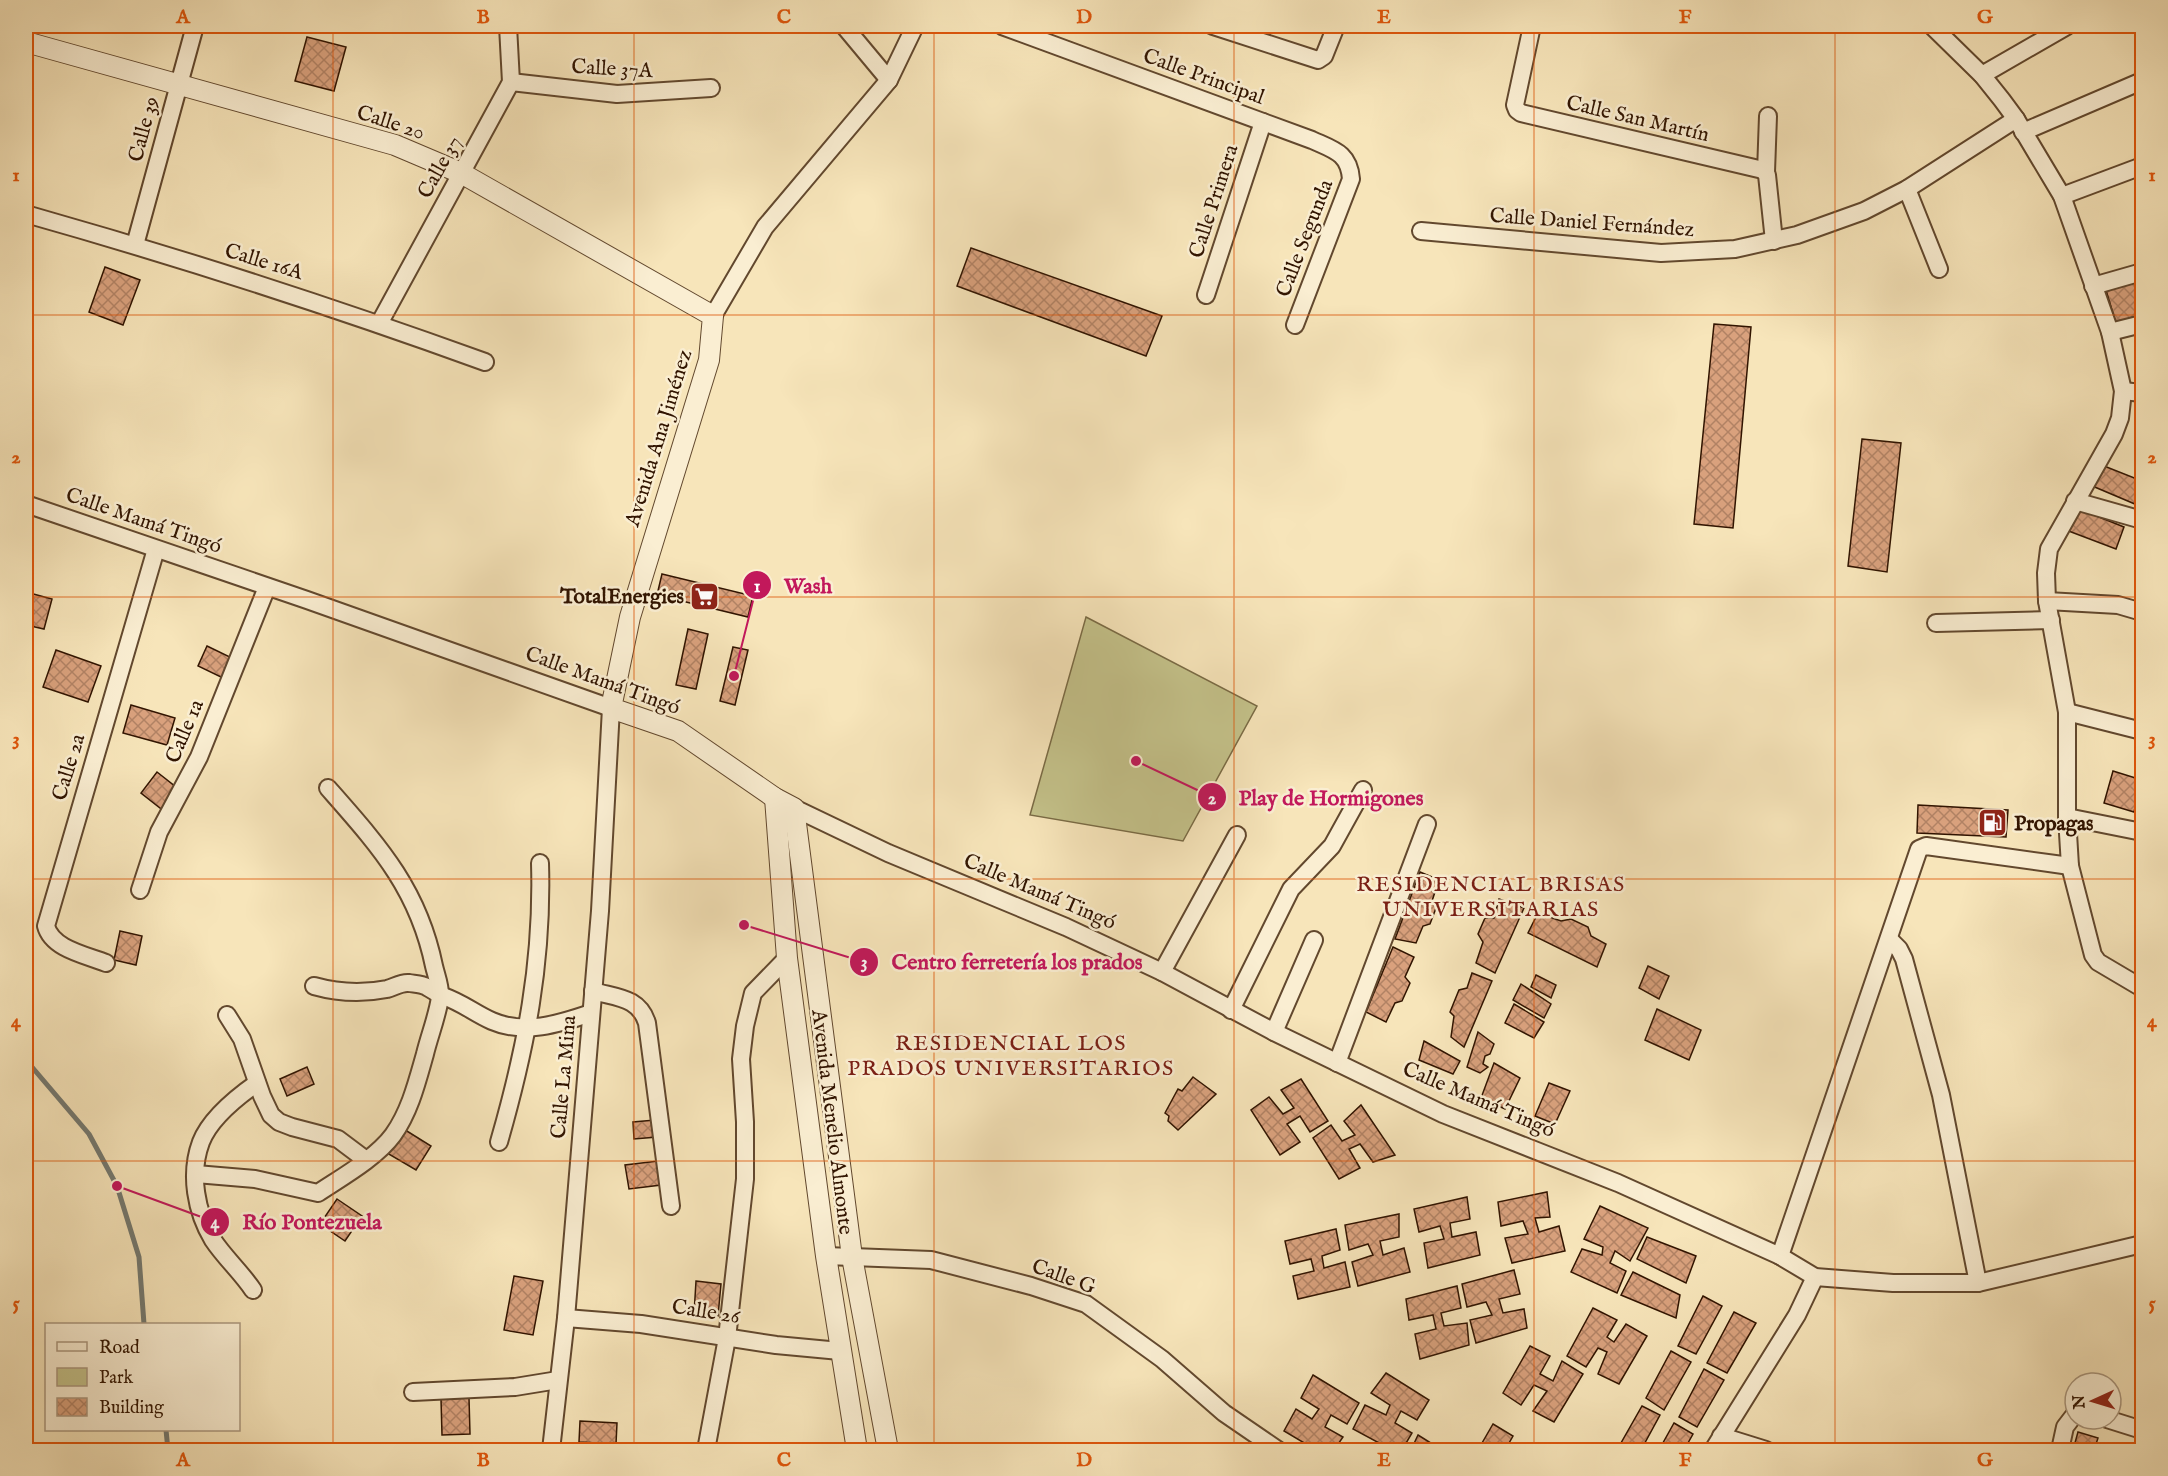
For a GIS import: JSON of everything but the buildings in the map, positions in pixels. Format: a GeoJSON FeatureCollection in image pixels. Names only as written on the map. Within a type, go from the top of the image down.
{"type":"FeatureCollection","features":[{"type":"Feature","properties":{"kind":"street","name":"Calle 39"},"geometry":{"type":"LineString","coordinates":[[135,245],[195,26]]}},
{"type":"Feature","properties":{"kind":"street"},"geometry":{"type":"LineString","coordinates":[[508,26],[511,82]]}},
{"type":"Feature","properties":{"kind":"street"},"geometry":{"type":"LineString","coordinates":[[844,26],[889,80]]}},
{"type":"Feature","properties":{"kind":"street","name":"Avenida Ana Jiménez"},"geometry":{"type":"LineString","coordinates":[[611,708],[630,617],[706,370],[713,316],[765,227],[889,80],[915,26]]}},
{"type":"Feature","properties":{"kind":"street","name":"Calle Principal"},"geometry":{"type":"LineString","coordinates":[[1002,26],[1312,140],[1340,153],[1350,166]]}},
{"type":"Feature","properties":{"kind":"street"},"geometry":{"type":"LineString","coordinates":[[1213,26],[1318,60],[1324,56],[1336,26]]}},
{"type":"Feature","properties":{"kind":"street","name":"Calle San Martín"},"geometry":{"type":"LineString","coordinates":[[1532,26],[1515,105],[1521,113],[1766,172]]}},
{"type":"Feature","properties":{"kind":"street"},"geometry":{"type":"LineString","coordinates":[[1982,75],[2067,26]]}},
{"type":"Feature","properties":{"kind":"street"},"geometry":{"type":"LineString","coordinates":[[1942,28],[2020,125],[2062,196],[2110,332],[2123,391],[2120,418],[2114,434],[2049,549],[2046,573],[2051,621],[2067,712],[2067,817],[2070,866],[2093,955],[2098,962],[2142,988]]}},
{"type":"Feature","properties":{"kind":"street","name":"Calle 20"},"geometry":{"type":"LineString","coordinates":[[26,42],[394,145],[461,173],[713,316]]}},
{"type":"Feature","properties":{"kind":"street","name":"Calle Daniel Fernández"},"geometry":{"type":"LineString","coordinates":[[1421,231],[1660,253],[1713,252],[1774,241],[1864,212],[2020,125],[2142,81]]}},
{"type":"Feature","properties":{"kind":"street","name":"Calle 37A"},"geometry":{"type":"LineString","coordinates":[[511,82],[617,94],[711,88]]}},
{"type":"Feature","properties":{"kind":"street","name":"Calle 37"},"geometry":{"type":"LineString","coordinates":[[380,324],[511,82]]}},
{"type":"Feature","properties":{"kind":"street"},"geometry":{"type":"LineString","coordinates":[[1768,116],[1766,172],[1774,241]]}},
{"type":"Feature","properties":{"kind":"street","name":"Calle Primera"},"geometry":{"type":"LineString","coordinates":[[1206,295],[1263,122]]}},
{"type":"Feature","properties":{"kind":"street","name":"Calle Segunda"},"geometry":{"type":"LineString","coordinates":[[1295,325],[1351,179],[1350,166]]}},
{"type":"Feature","properties":{"kind":"street"},"geometry":{"type":"LineString","coordinates":[[2062,196],[2142,166]]}},
{"type":"Feature","properties":{"kind":"street"},"geometry":{"type":"LineString","coordinates":[[1907,189],[1939,269]]}},
{"type":"Feature","properties":{"kind":"street","name":"Calle 16A"},"geometry":{"type":"LineString","coordinates":[[26,214],[303,297],[486,362]]}},
{"type":"Feature","properties":{"kind":"street"},"geometry":{"type":"LineString","coordinates":[[2094,286],[2142,272]]}},
{"type":"Feature","properties":{"kind":"street"},"geometry":{"type":"LineString","coordinates":[[2110,332],[2142,324]]}},
{"type":"Feature","properties":{"kind":"street"},"geometry":{"type":"LineString","coordinates":[[2123,391],[2142,393]]}},
{"type":"Feature","properties":{"kind":"street"},"geometry":{"type":"LineString","coordinates":[[2075,501],[2142,520]]}},
{"type":"Feature","properties":{"kind":"street","name":"Calle Mamá Tingó"},"geometry":{"type":"LineString","coordinates":[[26,504],[678,731],[775,798],[794,808],[888,853],[1066,927],[1162,972],[1274,1032],[1443,1114],[1618,1183],[1780,1256],[1815,1277],[1893,1283],[1978,1283],[2142,1244]]}},
{"type":"Feature","properties":{"kind":"street","name":"Calle 2a"},"geometry":{"type":"LineString","coordinates":[[106,963],[54,942],[46,926],[156,549]]}},
{"type":"Feature","properties":{"kind":"street","name":"Calle 1a"},"geometry":{"type":"LineString","coordinates":[[140,890],[159,832],[199,757],[267,587]]}},
{"type":"Feature","properties":{"kind":"street"},"geometry":{"type":"LineString","coordinates":[[2048,601],[2118,605],[2142,612]]}},
{"type":"Feature","properties":{"kind":"street"},"geometry":{"type":"LineString","coordinates":[[1936,623],[2051,621]]}},
{"type":"Feature","properties":{"kind":"street","name":"Calle La Mina"},"geometry":{"type":"LineString","coordinates":[[551,1450],[566,1318],[600,911],[611,708]]}},
{"type":"Feature","properties":{"kind":"street"},"geometry":{"type":"LineString","coordinates":[[2067,712],[2142,731]]}},
{"type":"Feature","properties":{"kind":"street"},"geometry":{"type":"LineString","coordinates":[[196,1173],[255,1179],[318,1193],[366,1160],[392,1137],[403,1119],[416,1086],[440,996],[429,941],[419,915],[398,874],[328,788]]}},
{"type":"Feature","properties":{"kind":"street"},"geometry":{"type":"LineString","coordinates":[[1231,1010],[1291,889],[1332,846],[1363,790]]}},
{"type":"Feature","properties":{"kind":"street","name":"Avenida Menelio Almonte"},"geometry":{"type":"LineString","coordinates":[[775,798],[787,958],[826,1256],[857,1450]]}},
{"type":"Feature","properties":{"kind":"street","name":"Avenida Menelio Almonte"},"geometry":{"type":"LineString","coordinates":[[794,808],[852,1257],[888,1450]]}},
{"type":"Feature","properties":{"kind":"street"},"geometry":{"type":"LineString","coordinates":[[2067,817],[2142,832]]}},
{"type":"Feature","properties":{"kind":"street"},"geometry":{"type":"LineString","coordinates":[[1337,1063],[1427,824]]}},
{"type":"Feature","properties":{"kind":"street"},"geometry":{"type":"LineString","coordinates":[[1162,972],[1237,835]]}},
{"type":"Feature","properties":{"kind":"street"},"geometry":{"type":"LineString","coordinates":[[1780,1256],[1890,940],[1919,849],[1923,847],[2070,866]]}},
{"type":"Feature","properties":{"kind":"street"},"geometry":{"type":"LineString","coordinates":[[499,1142],[516,1084],[533,1001],[541,922],[540,863]]}},
{"type":"Feature","properties":{"kind":"street"},"geometry":{"type":"LineString","coordinates":[[1274,1032],[1314,940]]}},
{"type":"Feature","properties":{"kind":"street"},"geometry":{"type":"LineString","coordinates":[[1890,940],[1899,949],[1904,959],[1941,1095],[1978,1283]]}},
{"type":"Feature","properties":{"kind":"street"},"geometry":{"type":"LineString","coordinates":[[706,1450],[727,1338],[745,1179],[745,1122],[741,1059],[745,1026],[753,993],[787,958]]}},
{"type":"Feature","properties":{"kind":"street"},"geometry":{"type":"LineString","coordinates":[[314,986],[332,991],[361,993],[393,988],[406,982],[426,986],[440,996],[463,1003],[491,1021],[510,1027],[562,1023],[591,1013]]}},
{"type":"Feature","properties":{"kind":"street"},"geometry":{"type":"LineString","coordinates":[[593,991],[636,1004],[643,1011],[647,1023],[671,1206]]}},
{"type":"Feature","properties":{"kind":"street"},"geometry":{"type":"LineString","coordinates":[[227,1015],[242,1039],[271,1115],[279,1122],[338,1139],[366,1160]]}},
{"type":"Feature","properties":{"kind":"street"},"geometry":{"type":"LineString","coordinates":[[254,1290],[242,1272],[227,1259],[213,1240],[203,1220],[196,1195],[195,1164],[201,1141],[216,1120],[236,1097],[257,1083]]}},
{"type":"Feature","properties":{"kind":"street","name":"Calle G"},"geometry":{"type":"LineString","coordinates":[[826,1256],[931,1260],[1031,1286],[1086,1304],[1162,1359],[1224,1413],[1278,1450]]}},
{"type":"Feature","properties":{"kind":"street"},"geometry":{"type":"LineString","coordinates":[[1766,1450],[1717,1443],[1797,1315],[1815,1277]]}},
{"type":"Feature","properties":{"kind":"street","name":"Calle 26"},"geometry":{"type":"LineString","coordinates":[[566,1318],[641,1324],[727,1338],[840,1351]]}},
{"type":"Feature","properties":{"kind":"street"},"geometry":{"type":"LineString","coordinates":[[413,1392],[515,1387],[558,1380]]}},
{"type":"Feature","properties":{"kind":"street"},"geometry":{"type":"LineString","coordinates":[[2123,1424],[2142,1430]]}},
{"type":"Feature","properties":{"kind":"street"},"geometry":{"type":"LineString","coordinates":[[2060,1450],[2064,1431]]}},
{"type":"Feature","properties":{"kind":"green space"},"geometry":{"type":"Polygon","coordinates":[[[1086,617],[1257,706],[1183,841],[1030,815],[1086,617]]]}},
{"type":"Feature","properties":{"kind":"waterway"},"geometry":{"type":"LineString","coordinates":[[26,1060],[89,1134],[117,1186],[139,1257],[144,1323]]}},
{"type":"Feature","properties":{"kind":"waterway"},"geometry":{"type":"LineString","coordinates":[[166,1431],[168,1450]]}},
{"type":"Feature","properties":{"kind":"place","name":"TotalEnergies"},"geometry":{"type":"Point","coordinates":[705,596]}},
{"type":"Feature","properties":{"kind":"place","name":"Wash"},"geometry":{"type":"Point","coordinates":[734,676]}},
{"type":"Feature","properties":{"kind":"place","name":"Play de Hormigones"},"geometry":{"type":"Point","coordinates":[1136,761]}},
{"type":"Feature","properties":{"kind":"place","name":"Propagas"},"geometry":{"type":"Point","coordinates":[1993,823]}},
{"type":"Feature","properties":{"kind":"place","name":"Centro ferretería los prados"},"geometry":{"type":"Point","coordinates":[744,925]}},
{"type":"Feature","properties":{"kind":"place","name":"Río Pontezuela"},"geometry":{"type":"Point","coordinates":[117,1186]}},
{"type":"Feature","properties":{"kind":"district","name":"RESIDENCIAL BRISAS UNIVERSITARIAS"},"geometry":{"type":"Point","coordinates":[1491,896]}},
{"type":"Feature","properties":{"kind":"district","name":"RESIDENCIAL LOS PRADOS UNIVERSITARIOS"},"geometry":{"type":"Point","coordinates":[1011,1054]}}]}
